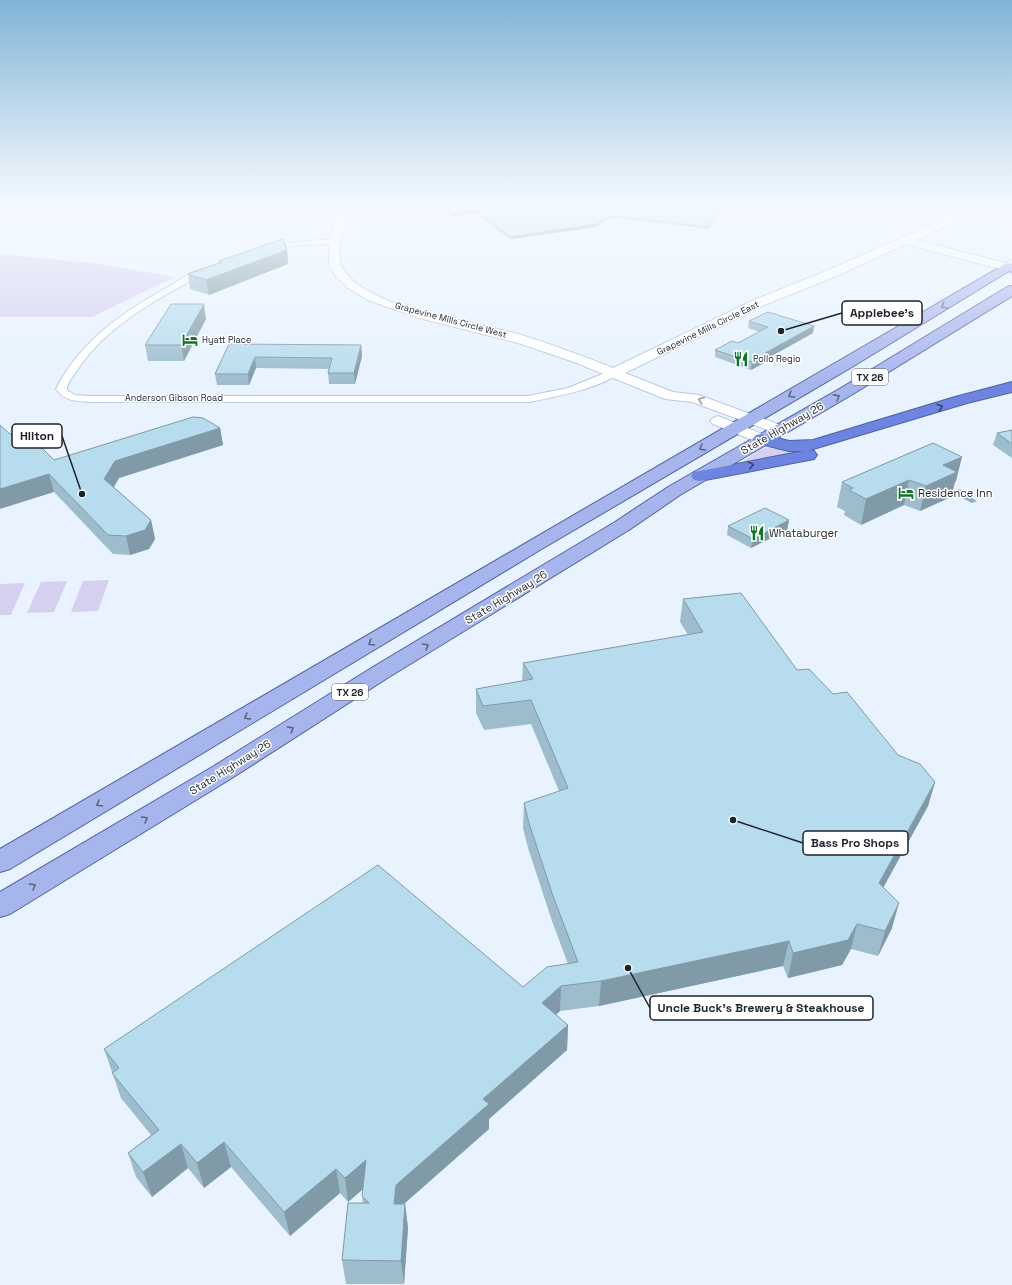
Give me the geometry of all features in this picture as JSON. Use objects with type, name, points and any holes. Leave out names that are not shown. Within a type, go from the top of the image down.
[{"type":"highway","points":[[762,439],[789,446],[814,445],[961,400],[1012,387]]},
{"type":"highway","points":[[700,476],[820,452],[872,433],[903,419]]},
{"type":"main road","name":"TX 26","points":[[0,862],[549,537],[1009,269]]},
{"type":"main road","name":"State Highway 26","points":[[0,906],[223,772],[700,476],[778,429],[848,391],[1009,293]]},
{"type":"main road","points":[[591,545],[581,537],[580,533],[619,508],[636,494],[645,481]]},
{"type":"main road","points":[[382,672],[412,633],[543,557],[548,548],[549,537]]},
{"type":"street","name":"Grapevine Mills Circle West","points":[[335,264],[338,271],[351,286],[361,292],[390,304],[429,316],[522,339],[670,396]]},
{"type":"street","name":"Grapevine Mills Circle East","points":[[613,373],[758,303],[852,264]]},
{"type":"street","points":[[989,264],[1009,269]]},
{"type":"street","name":"Anderson Gibson Road","points":[[216,265],[150,300],[125,317],[90,348],[64,383],[61,389],[64,394],[72,398],[528,399],[553,396],[578,389],[613,373]]},
{"type":"street","points":[[670,396],[694,398],[778,429]]},
{"type":"street","points":[[670,396],[676,404],[762,439]]},
{"type":"shaded area","points":[[0,264],[98,264],[175,277],[92,317],[0,317]]},
{"type":"shaded area","points":[[768,448],[802,452],[742,462],[761,449]]},
{"type":"shaded area","points":[[109,580],[98,611],[71,612],[83,581]]},
{"type":"shaded area","points":[[67,581],[54,612],[27,613],[41,582]]},
{"type":"shaded area","points":[[25,583],[11,615],[0,615],[0,584]]},
{"type":"water","points":[[959,489],[970,494],[968,496],[977,501],[972,503],[950,492]]},
{"type":"building","points":[[216,264],[249,264],[206,280],[188,274]]},
{"type":"building","points":[[171,304],[204,304],[181,345],[145,345]]},
{"type":"building","points":[[768,312],[814,326],[765,353],[769,354],[752,362],[715,350],[732,341],[738,343],[768,327],[749,321]]},
{"type":"building","points":[[229,344],[361,345],[354,373],[328,373],[332,358],[255,357],[248,374],[215,374]]},
{"type":"building","points":[[193,417],[203,418],[220,428],[115,461],[104,479],[151,520],[145,530],[126,536],[108,535],[49,474],[0,489],[0,425],[10,434],[24,430],[54,460]]},
{"type":"building","points":[[1012,430],[1012,444],[997,433]]},
{"type":"building","points":[[933,443],[962,457],[943,465],[957,472],[926,486],[909,480],[866,499],[849,490],[853,488],[842,482]]},
{"type":"building","points":[[765,508],[789,520],[753,539],[728,526]]},
{"type":"building","points":[[741,593],[797,670],[809,669],[833,694],[847,692],[898,755],[920,764],[935,782],[879,883],[899,903],[885,931],[857,924],[848,940],[793,953],[789,941],[601,981],[561,986],[542,1003],[568,1025],[483,1099],[489,1104],[396,1185],[394,1204],[405,1204],[401,1261],[342,1260],[348,1203],[369,1203],[362,1196],[366,1160],[345,1178],[336,1169],[284,1212],[224,1142],[197,1163],[181,1144],[143,1172],[128,1153],[159,1130],[112,1073],[119,1068],[104,1049],[378,865],[523,987],[547,967],[578,962],[553,896],[524,803],[568,788],[531,700],[483,706],[476,689],[533,679],[523,663],[703,632],[683,599]]},
{"type":"place","name":"Applebee's","points":[[781,331]]},
{"type":"place","name":"Hyatt Place","points":[[190,340]]},
{"type":"place","name":"Pollo Regio","points":[[741,359]]},
{"type":"place","name":"Residence Inn","points":[[906,493]]},
{"type":"place","name":"Hilton","points":[[82,494]]},
{"type":"place","name":"Whataburger","points":[[757,533]]},
{"type":"place","name":"Bass Pro Shops","points":[[733,820]]},
{"type":"place","name":"Uncle Buck's Brewery & Steakhouse","points":[[628,968]]}]
